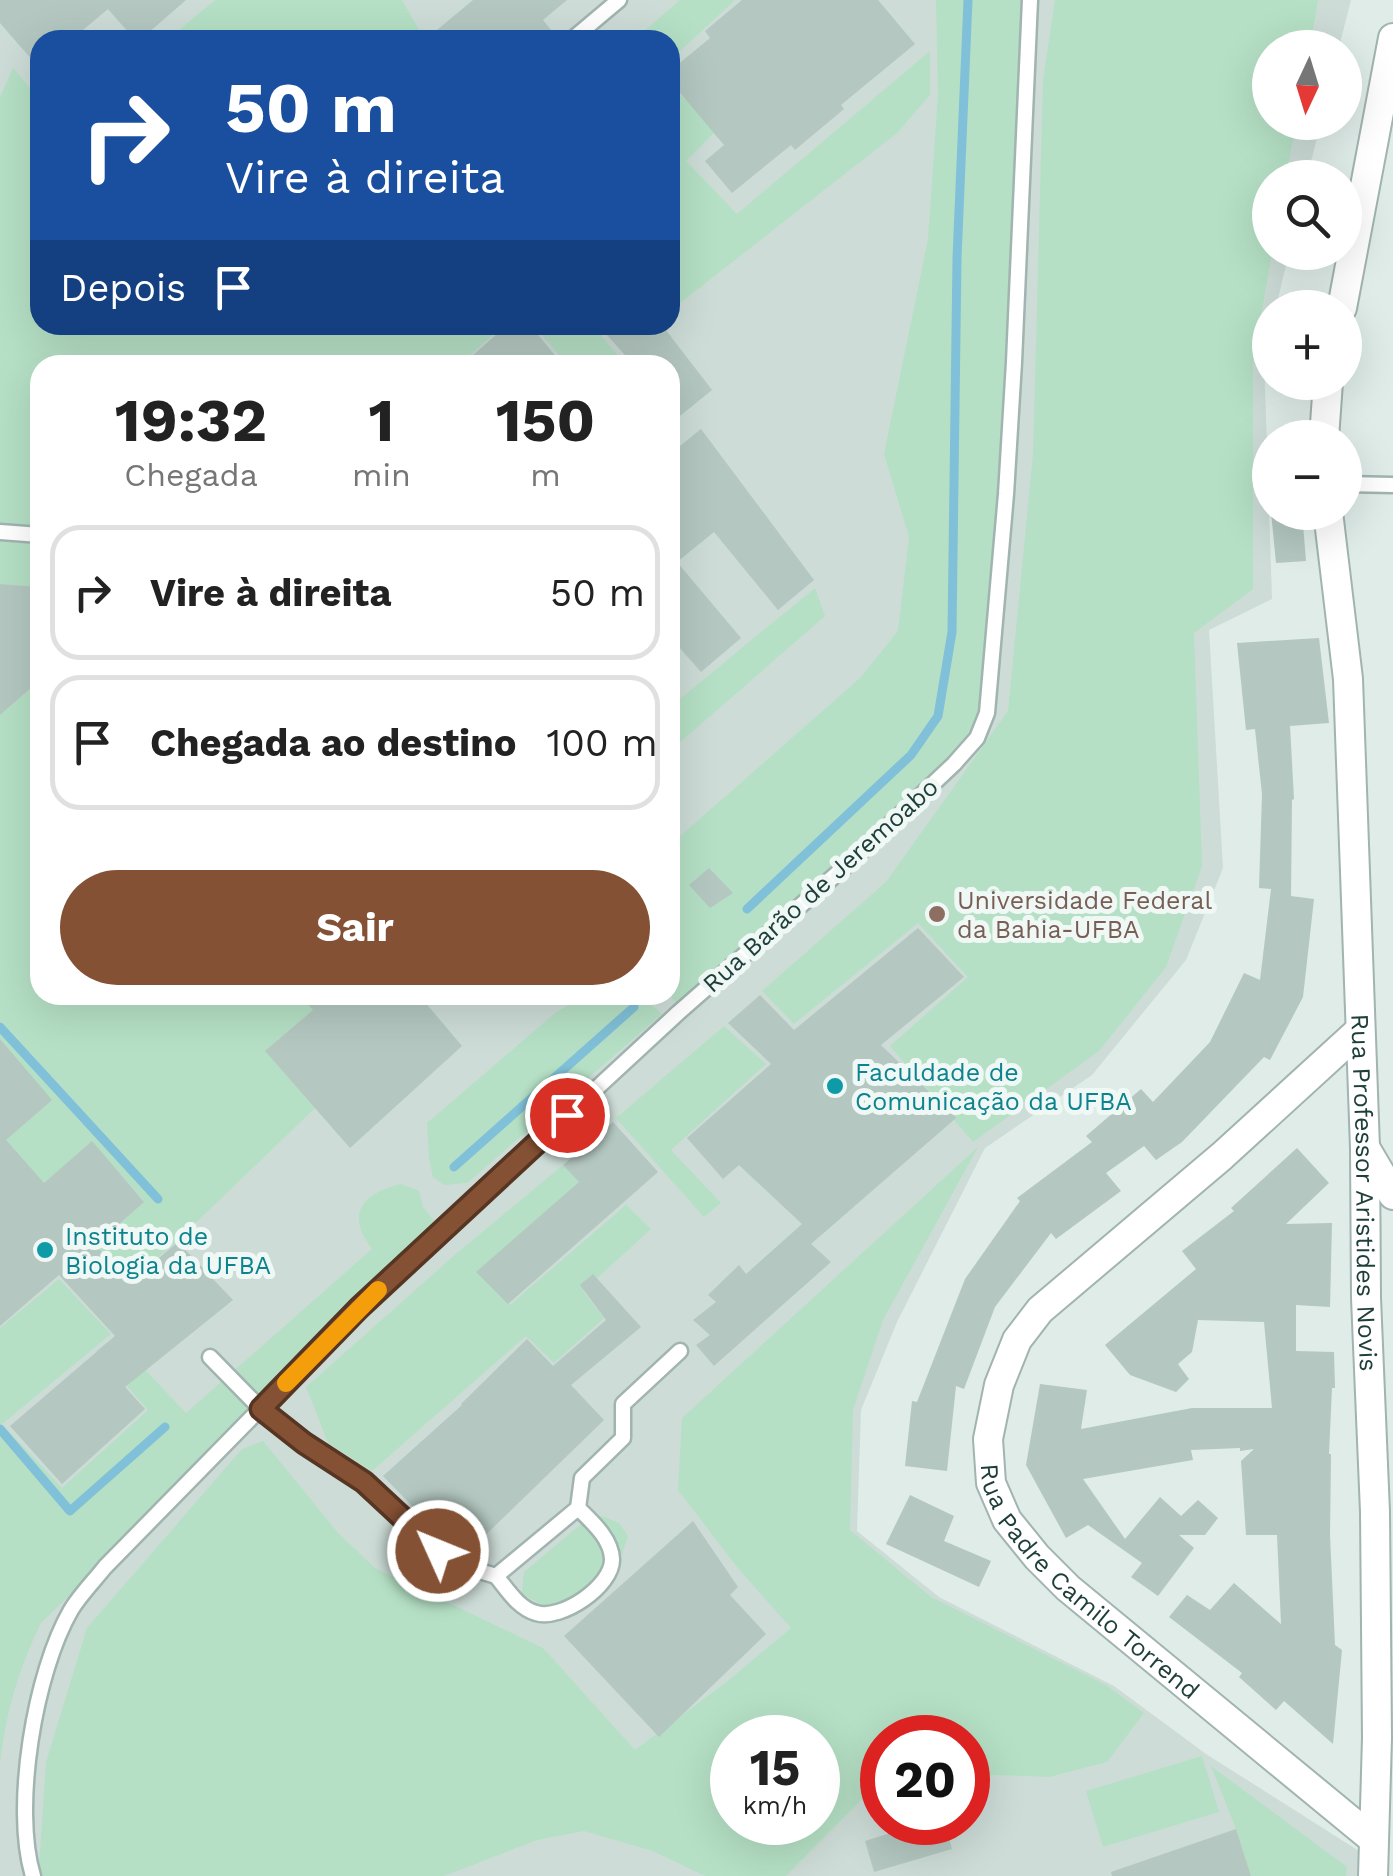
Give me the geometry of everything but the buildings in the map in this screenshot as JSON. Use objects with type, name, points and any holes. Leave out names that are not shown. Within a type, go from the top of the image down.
[{"type":"street","points":[[1345,290],[1391,53]]},
{"type":"street","name":"Rua Professor Aristides Novis","points":[[1330,530],[1348,679],[1366,1148],[1366,1298],[1375,1512],[1373,1876]]},
{"type":"street","name":"Rua Padre Camilo Torrend","points":[[1360,1030],[1222,1156],[1040,1310],[1017,1340],[1000,1386],[988,1439],[991,1482],[1007,1520],[1036,1557],[1068,1588],[1374,1840]]},
{"type":"street","points":[[1366,1148],[1393,1195]]},
{"type":"street","points":[[1366,1298],[1381,1281],[1393,1278]]},
{"type":"lane","points":[[583,30],[619,0]]},
{"type":"lane","name":"Rua Barão de Jeremoabo","points":[[32,1876],[24,1808],[30,1750],[53,1648],[72,1608],[105,1567],[359,1308],[678,1013],[849,863],[977,738],[986,713],[1006,494],[1030,0]]},
{"type":"lane","points":[[1362,485],[1393,486]]},
{"type":"lane","points":[[0,532],[30,534]]},
{"type":"lane","points":[[496,1576],[578,1508],[582,1478],[623,1438],[623,1404],[680,1350]]},
{"type":"lane","points":[[210,1357],[261,1409],[364,1482],[438,1551],[464,1566],[496,1576],[520,1604],[534,1613],[552,1616],[571,1609],[610,1572],[608,1543],[578,1508]]},
{"type":"shaded area","name":"Universidade Federal da Bahia-UFBA","points":[[0,0],[1351,0],[1343,30],[1252,30],[1252,140],[1317,140],[1311,160],[1252,160],[1252,270],[1285,270],[1280,290],[1252,290],[1252,400],[1265,400],[1266,420],[1252,420],[1252,530],[1270,530],[1272,599],[1209,630],[1223,868],[1186,960],[1092,1075],[985,1148],[897,1322],[861,1410],[857,1531],[939,1597],[1114,1686],[1206,1754],[1370,1858],[1369,1876],[0,1876]]},
{"type":"green space","points":[[215,0],[402,0],[419,30],[179,30]]},
{"type":"green space","points":[[680,0],[735,0],[680,51],[680,30],[646,30]]},
{"type":"green space","points":[[936,0],[1030,0],[987,713],[954,764],[680,1001],[680,836],[860,678],[898,631],[909,537],[884,454],[928,239],[938,94]]},
{"type":"green space","points":[[1055,0],[1318,0],[1313,30],[1252,30],[1252,140],[1293,140],[1289,160],[1252,160],[1252,270],[1269,270],[1265,290],[1252,290],[1253,589],[1194,633],[1202,866],[1166,967],[1099,1051],[973,1142],[890,1046],[968,977],[918,923],[794,1024],[762,991],[886,882],[1008,711],[1033,454],[1043,80]]},
{"type":"green space","points":[[930,51],[930,95],[897,133],[680,303],[680,94],[716,131],[686,161],[737,214]]},
{"type":"green space","points":[[13,68],[30,88],[30,335],[493,335],[470,355],[30,355],[30,586],[0,584],[0,97]]},
{"type":"green space","points":[[542,335],[600,335],[618,355],[559,355]]},
{"type":"green space","points":[[815,588],[825,616],[680,742],[680,699]]},
{"type":"green space","points":[[30,689],[30,1005],[308,1005],[313,1010],[265,1051],[315,1108],[178,1240],[105,1303],[71,1267],[144,1201],[92,1142],[19,1204],[0,1159],[0,715]]},
{"type":"green space","points":[[569,1005],[652,1005],[662,1014],[467,1183],[444,1185],[433,1177],[427,1123]]},
{"type":"green space","points":[[724,1026],[766,1064],[671,1150],[721,1203],[704,1217],[616,1118]]},
{"type":"green space","points":[[978,1147],[883,1320],[853,1410],[850,1530],[931,1597],[1106,1685],[1144,1713],[1107,1762],[1049,1777],[990,1775],[990,1715],[860,1715],[860,1801],[840,1821],[840,1715],[710,1715],[710,1845],[817,1845],[786,1876],[705,1876],[653,1851],[584,1831],[537,1840],[444,1876],[43,1876],[39,1867],[46,1762],[87,1628],[242,1449],[263,1441],[339,1534],[375,1568],[543,1648],[635,1750],[791,1628],[737,1567],[678,1490],[682,1418]]},
{"type":"green space","points":[[563,1165],[579,1182],[477,1272],[510,1305],[626,1205],[651,1229],[583,1291],[604,1318],[554,1363],[526,1336],[372,1471],[328,1443],[306,1387]]},
{"type":"green space","points":[[401,1184],[419,1191],[423,1207],[443,1232],[41,1623],[14,1692],[0,1764],[0,1328],[59,1279],[111,1334],[2,1424],[62,1488],[148,1410],[96,1351],[114,1337],[186,1413],[372,1249],[360,1227],[360,1210],[370,1197]]},
{"type":"green space","points":[[603,1516],[619,1523],[628,1536],[619,1563],[567,1608],[539,1604],[522,1593],[524,1572],[587,1519]]},
{"type":"green space","points":[[1202,1756],[1219,1812],[1103,1847],[1086,1791]]},
{"type":"green space","points":[[1211,1766],[1347,1867],[1346,1876],[1251,1876]]},
{"type":"waterway","points":[[747,909],[911,755],[938,716],[952,632],[957,258],[968,0]]},
{"type":"waterway","points":[[454,1167],[634,1007]]},
{"type":"waterway","points":[[0,1027],[158,1199]]},
{"type":"waterway","points":[[0,1429],[70,1511],[165,1427]]},
{"type":"slow traffic","points":[[286,1383],[378,1290]]},
{"type":"place","name":"Universidade Federal da Bahia-UFBA","points":[[937,914]]},
{"type":"place","name":"Faculdade de Comunicação da UFBA","points":[[835,1086]]},
{"type":"place","name":"Instituto de Biologia da UFBA","points":[[45,1250]]},
{"type":"route","points":[[438,1551],[364,1482],[261,1409],[359,1308],[567,1115]]}]
